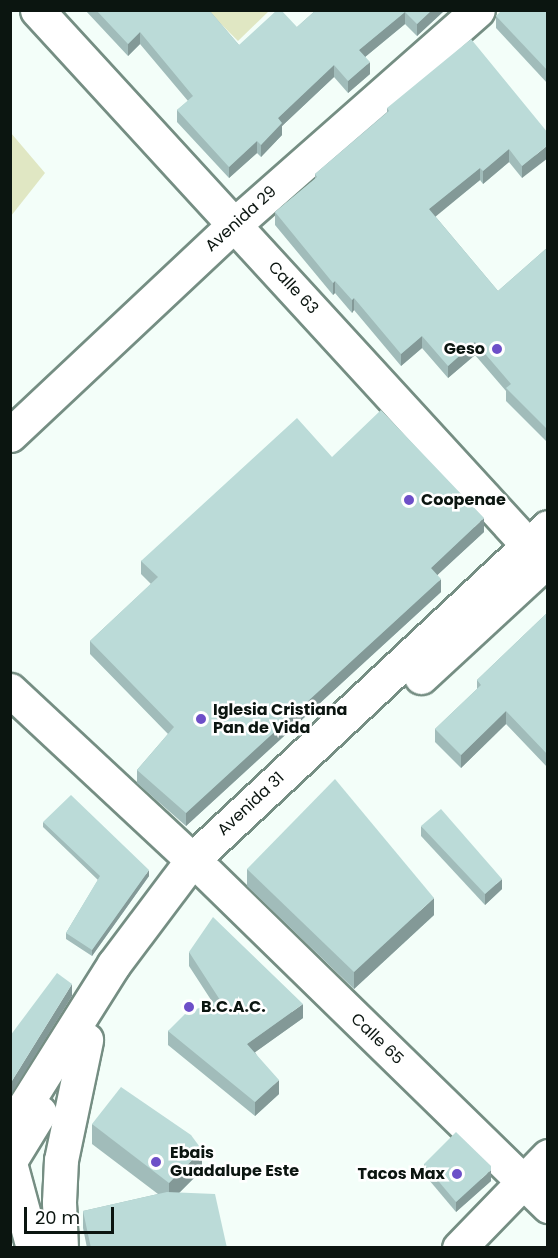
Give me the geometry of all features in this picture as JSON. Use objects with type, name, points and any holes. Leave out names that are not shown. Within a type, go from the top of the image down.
[{"type":"main road","name":"Calle 63","points":[[37,10],[234,225],[543,552]]},
{"type":"main road","name":"Avenida 29","points":[[10,435],[234,225],[478,10]]},
{"type":"main road","name":"Avenida 31","points":[[11,1152],[114,964],[199,866],[543,552]]},
{"type":"main road","name":"Calle 65","points":[[10,690],[199,866],[548,1206]]},
{"type":"main road","name":"Avenida 31","points":[[11,1152],[199,866]]},
{"type":"main road","points":[[61,1248],[59,1202],[61,1160],[86,1040]]},
{"type":"main road","points":[[11,1152],[33,1248]]},
{"type":"main road","points":[[459,1248],[521,1180],[548,1156]]},
{"type":"green space","points":[[207,10],[269,11],[238,41]]},
{"type":"green space","points":[[11,133],[45,173],[11,216],[10,215]]},
{"type":"building","points":[[96,10],[209,10],[239,45],[277,10],[281,10],[297,27],[316,10],[432,10],[417,24],[405,12],[359,50],[370,62],[348,81],[334,65],[278,118],[282,123],[261,145],[257,141],[229,167],[177,110],[193,96],[140,32],[128,44]]},
{"type":"building","points":[[502,10],[548,10],[548,71],[496,16]]},
{"type":"building","points":[[471,39],[548,133],[548,145],[522,166],[509,149],[483,171],[480,168],[429,209],[498,291],[548,247],[548,430],[506,388],[511,384],[475,342],[448,366],[422,336],[401,354],[354,298],[352,300],[335,281],[333,283],[275,212],[317,177],[315,174],[389,111],[387,108]]},
{"type":"building","points":[[381,410],[484,518],[431,568],[441,579],[186,813],[137,770],[174,727],[90,641],[158,577],[141,561],[297,418],[332,457]]},
{"type":"building","points":[[548,612],[548,755],[506,711],[461,755],[435,729],[481,685],[477,680]]},
{"type":"building","points":[[335,779],[434,898],[354,972],[247,869]]},
{"type":"building","points":[[71,795],[149,870],[92,950],[66,933],[100,876],[43,822]]},
{"type":"building","points":[[441,809],[502,879],[485,894],[421,826]]},
{"type":"building","points":[[213,917],[303,1004],[247,1044],[279,1080],[255,1102],[168,1031],[186,1013],[220,1000],[189,952]]},
{"type":"building","points":[[57,973],[72,984],[10,1084],[10,1036]]},
{"type":"building","points":[[121,1087],[191,1135],[202,1150],[169,1183],[92,1124]]},
{"type":"building","name":"Tacos Max","points":[[456,1132],[491,1166],[491,1170],[456,1202],[424,1164]]},
{"type":"building","points":[[167,1192],[215,1194],[227,1248],[91,1248],[83,1211]]},
{"type":"place","name":"Geso","points":[[497,349]]},
{"type":"place","name":"Coopenae","points":[[409,500]]},
{"type":"place","name":"Iglesia Cristiana Pan de Vida","points":[[201,719]]},
{"type":"place","name":"B.C.A.C.","points":[[189,1007]]},
{"type":"place","name":"Ebais Guadalupe Este","points":[[156,1162]]},
{"type":"place","name":"Tacos Max","points":[[457,1174]]}]
